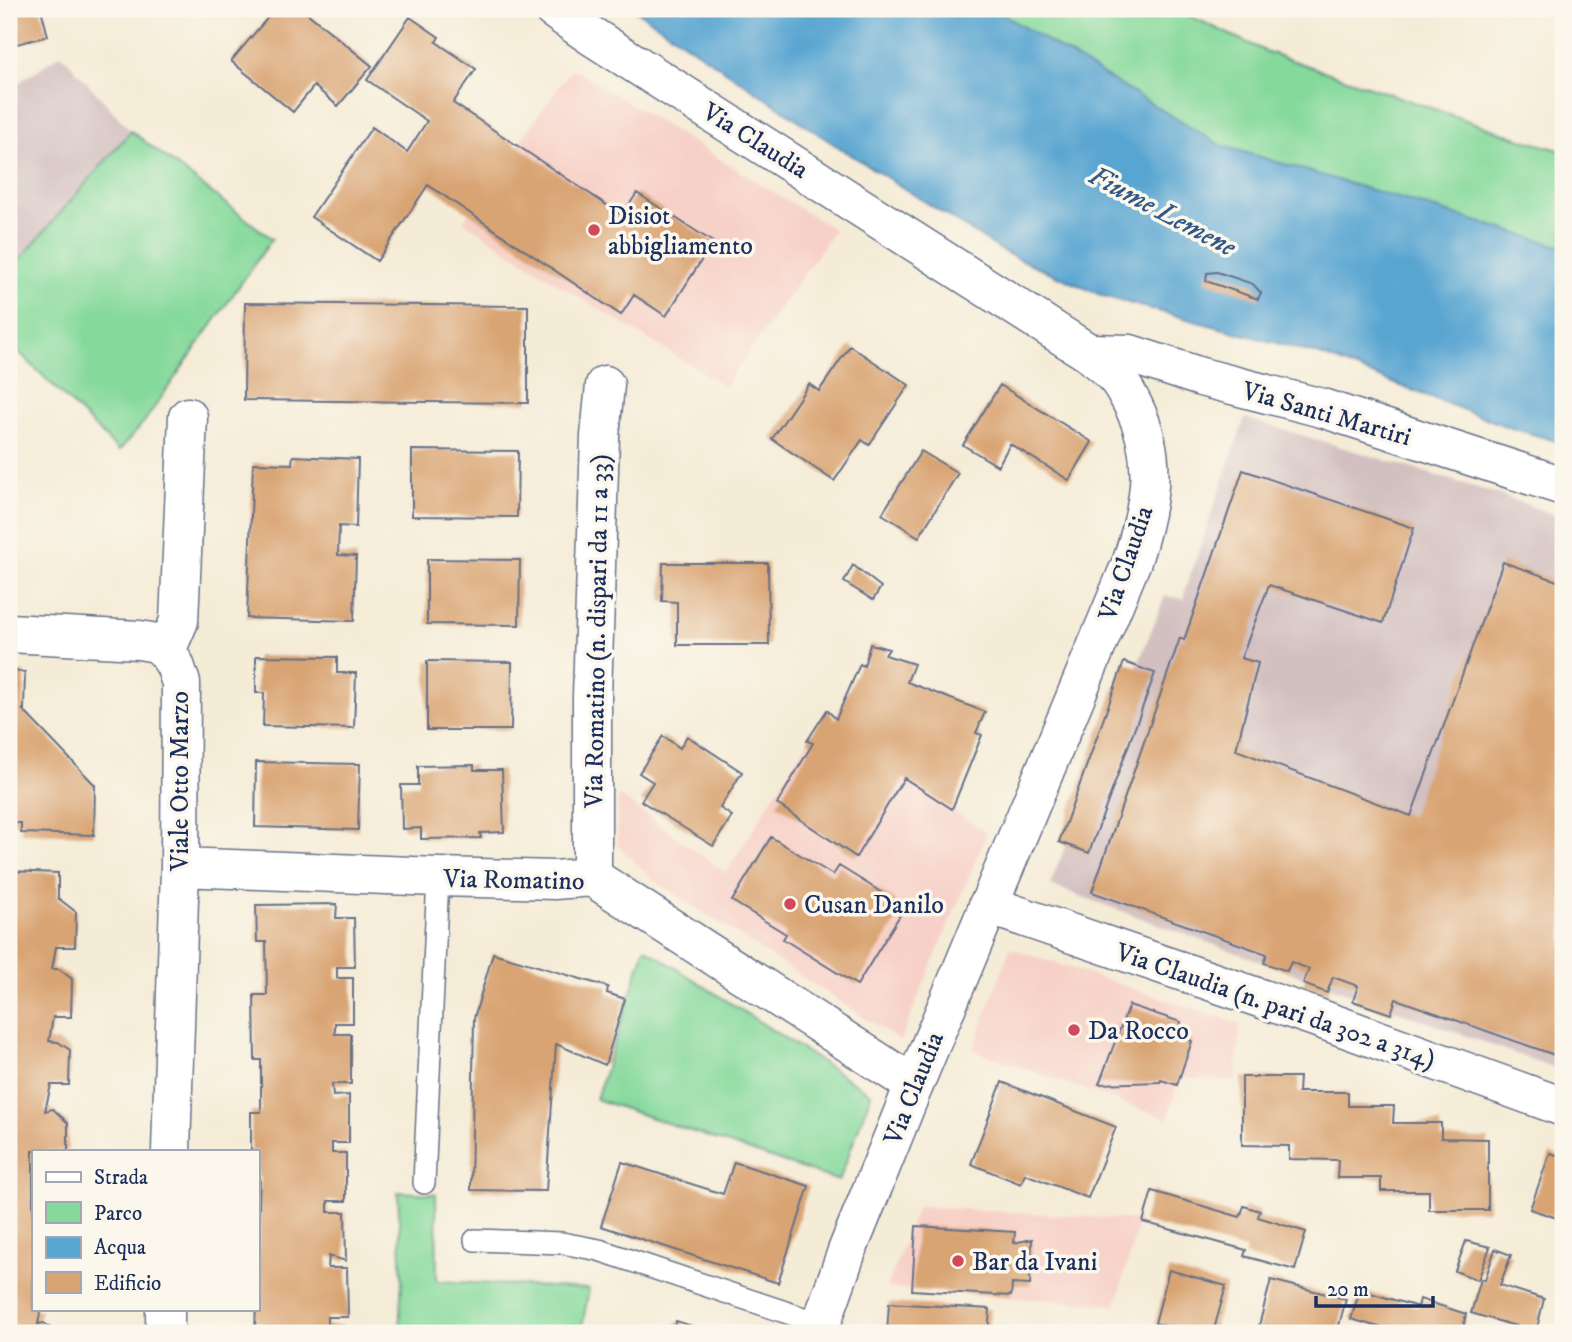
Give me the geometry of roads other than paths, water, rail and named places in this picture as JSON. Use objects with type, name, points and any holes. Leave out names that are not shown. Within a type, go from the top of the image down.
[{"type":"street","name":"Via Claudia","points":[[553,9],[1089,353],[1122,384],[1143,425],[1149,457],[1150,487],[1146,519],[1132,561],[914,1085],[847,1251],[820,1329]]},
{"type":"street","name":"Via Santi Martiri","points":[[1089,353],[1130,354],[1201,377],[1322,408],[1563,486]]},
{"type":"street","name":"Via Romatino (n. dispari da 11 a 33)","points":[[592,877],[593,669],[600,436],[605,385]]},
{"type":"street","points":[[9,632],[139,640],[157,643],[166,651],[179,621],[188,417]]},
{"type":"street","name":"Viale Otto Marzo","points":[[166,651],[175,665],[181,683],[180,867],[171,1150]]},
{"type":"street","name":"Via Romatino","points":[[180,867],[554,880],[592,877],[914,1085]]},
{"type":"street","name":"Via Claudia (n. pari da 302 a 314)","points":[[988,905],[1315,1017],[1563,1107]]},
{"type":"street","points":[[164,1333],[165,1310]]},
{"type":"lane","points":[[424,1183],[438,877]]},
{"type":"lane","points":[[475,1240],[562,1243],[599,1250],[820,1329]]},
{"type":"water","name":"Fiume Lemene","points":[[634,9],[994,9],[1220,145],[1563,247],[1563,443],[1511,428],[1320,355],[1103,296],[1006,253],[829,141]]},
{"type":"place","name":"Disiot abbigliamento","points":[[594,230]]},
{"type":"place","name":"Cusan Danilo","points":[[790,904]]},
{"type":"place","name":"Da Rocco","points":[[1074,1030]]},
{"type":"place","name":"Bar da Ivani","points":[[958,1261]]}]
